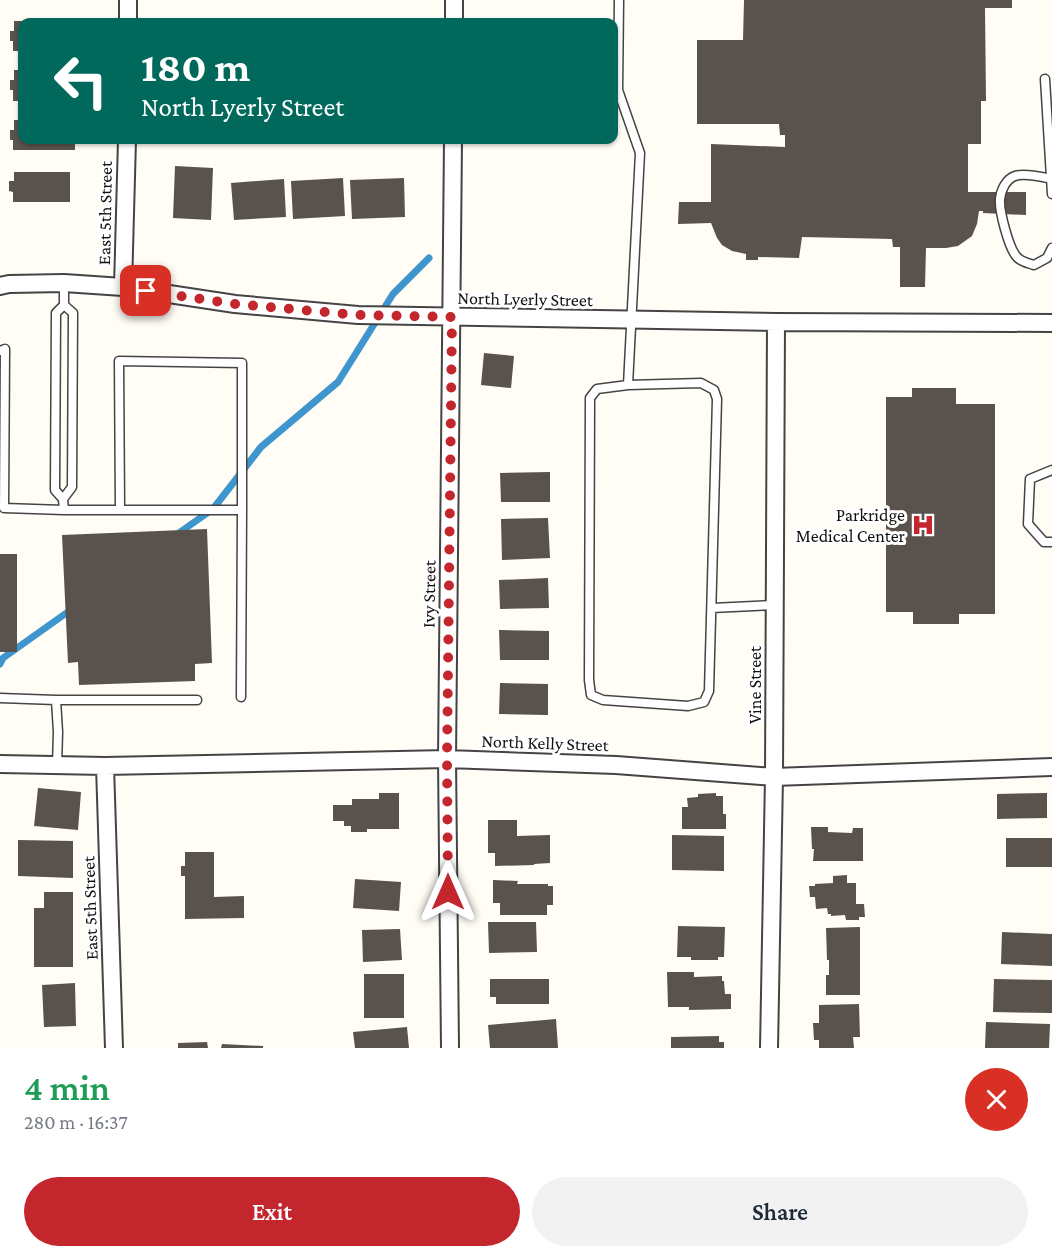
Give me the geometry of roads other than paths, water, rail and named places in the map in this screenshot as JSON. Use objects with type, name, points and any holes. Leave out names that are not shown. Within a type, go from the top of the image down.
[{"type":"street","points":[[128,0],[128,18]]},
{"type":"street","points":[[454,0],[454,18]]},
{"type":"street","name":"East 5th Street","points":[[123,287],[127,144]]},
{"type":"street","name":"Ivy Street","points":[[450,1048],[447,759],[453,144]]},
{"type":"street","name":"North Lyerly Street","points":[[0,286],[64,283],[123,287],[235,304],[358,315],[776,322],[1052,323]]},
{"type":"street","name":"Vine Street","points":[[769,1048],[774,777],[776,322]]},
{"type":"street","name":"North Kelly Street","points":[[0,764],[105,766],[447,759],[616,765],[774,777],[1052,767]]},
{"type":"street","name":"East 5th Street","points":[[105,766],[114,1048]]},
{"type":"lane","points":[[619,0],[618,90],[640,153],[628,385]]},
{"type":"lane","points":[[1046,79],[1052,194]]},
{"type":"lane","points":[[1051,179],[1035,175],[1015,176],[1004,184],[1000,200],[1010,248],[1018,259],[1034,265],[1047,258],[1052,248]]},
{"type":"lane","points":[[64,283],[64,305],[56,313],[55,490],[63,499],[64,510]]},
{"type":"lane","points":[[63,499],[72,487],[73,313],[64,305]]},
{"type":"lane","points":[[0,351],[5,349],[2,508],[242,510]]},
{"type":"lane","points":[[120,510],[119,361],[242,363],[241,697]]},
{"type":"lane","points":[[701,384],[714,390],[717,399],[709,691],[704,702],[688,706],[603,700],[591,695],[589,680],[590,398],[597,389],[628,385],[701,384]]},
{"type":"lane","points":[[1052,470],[1030,479],[1028,524],[1044,542],[1052,542]]},
{"type":"lane","points":[[712,608],[775,605]]},
{"type":"lane","points":[[0,698],[197,700]]},
{"type":"lane","points":[[56,700],[57,765]]},
{"type":"waterway","points":[[176,535],[213,509],[261,447],[338,382],[393,294],[429,258]]},
{"type":"waterway","points":[[0,664],[3,658],[72,609]]},
{"type":"place","name":"Parkridge Medical Center","points":[[923,525]]}]
